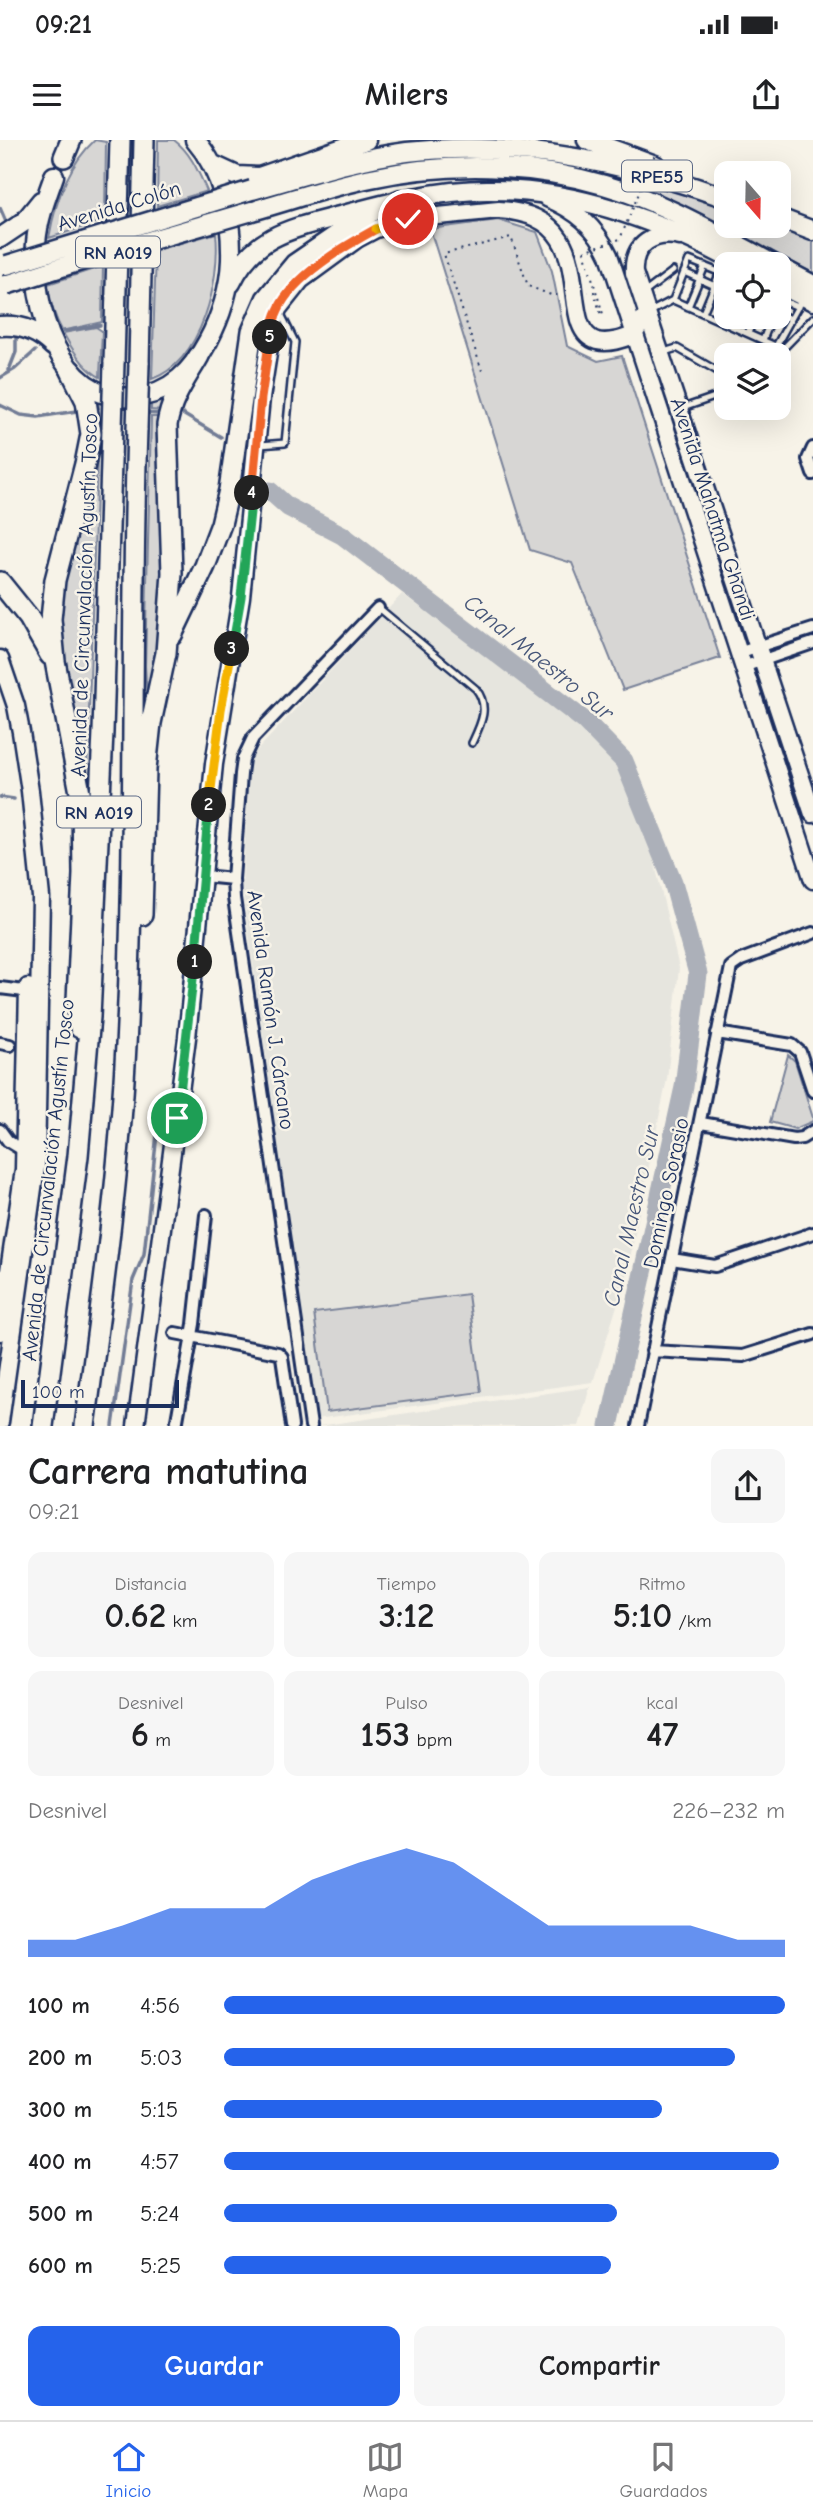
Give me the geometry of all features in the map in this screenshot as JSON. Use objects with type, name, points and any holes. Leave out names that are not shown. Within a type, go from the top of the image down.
[{"type":"highway","name":"Avenida de Circunvalación Agustín Tosco","points":[[43,1426],[85,1085],[102,744],[120,141]]},
{"type":"highway","name":"RN A019","points":[[85,1426],[114,1197],[128,1006],[144,142]]},
{"type":"highway","points":[[166,653],[221,524],[229,490],[252,331],[266,299],[286,272],[306,256],[371,212],[400,200]]},
{"type":"highway","points":[[128,1006],[143,908],[148,747],[166,653],[172,573],[167,425],[178,389],[199,356]]},
{"type":"highway","points":[[71,371],[86,401],[90,434],[52,599],[51,626],[82,803],[84,853],[77,1000],[85,1085]]},
{"type":"highway","points":[[0,582],[30,618],[49,652],[58,676]]},
{"type":"main road","points":[[54,176],[40,218],[35,259],[44,317],[58,351],[71,371],[85,383],[108,395],[130,398],[144,396],[175,383],[191,369],[213,332],[231,265],[226,203],[211,164],[195,140]]},
{"type":"main road","points":[[211,164],[237,176],[258,177],[366,140]]},
{"type":"main road","points":[[587,140],[714,185]]},
{"type":"main road","points":[[0,238],[12,232],[32,214],[70,146]]},
{"type":"main road","name":"Avenida Colón","points":[[3,266],[252,190],[390,155],[433,150],[478,148],[563,156],[649,174],[714,192]]},
{"type":"main road","name":"Avenida Colón","points":[[3,287],[90,258],[348,183],[388,175],[451,168],[520,169],[603,184],[675,213],[750,252]]},
{"type":"main road","points":[[222,306],[241,267],[257,249],[278,234],[305,224],[400,200],[470,191],[524,193],[580,200],[664,227],[715,250]]},
{"type":"main road","name":"Avenida Mahatma Ghandi","points":[[524,193],[561,204],[585,220],[598,234],[609,255],[813,880]]},
{"type":"main road","points":[[136,1426],[186,1051],[221,710],[244,574],[269,347],[278,309],[301,280],[357,239],[376,229],[408,219],[482,210],[523,213],[552,229],[566,249],[580,325],[589,337],[603,342],[634,335],[647,313]]},
{"type":"main road","points":[[791,223],[813,231]]},
{"type":"main road","name":"Avenida Mahatma Ghandi","points":[[696,241],[666,234],[646,241],[640,248],[634,265],[641,295],[813,814]]},
{"type":"main road","points":[[791,279],[807,294]]},
{"type":"main road","points":[[0,326],[13,325],[31,330],[46,339],[58,351]]},
{"type":"main road","points":[[0,659],[16,706],[34,827],[41,897],[34,993],[30,1152],[0,1332]]},
{"type":"main road","points":[[0,1422],[7,1302]]},
{"type":"street","points":[[813,448],[808,459],[813,474]]},
{"type":"street","name":"Avenida Ramón J. Cárcano","points":[[311,1426],[233,879],[240,774],[248,747],[262,728],[378,608]]},
{"type":"street","points":[[760,654],[813,629]]},
{"type":"street","points":[[740,660],[813,643]]},
{"type":"street","points":[[203,876],[233,879]]},
{"type":"street","name":"Domingo Sorasio","points":[[638,1426],[731,967],[741,960],[813,933]]},
{"type":"street","points":[[0,988],[34,993]]},
{"type":"street","points":[[717,1034],[792,1045],[800,1052],[812,1085]]},
{"type":"street","points":[[701,1123],[794,1139],[802,1138],[813,1131]]},
{"type":"street","points":[[0,1130],[8,1141],[30,1152]]},
{"type":"street","points":[[176,1426],[194,1324],[206,1215]]},
{"type":"street","points":[[672,1259],[715,1266],[813,1233]]},
{"type":"street","points":[[175,1333],[278,1353],[282,1357],[292,1426]]},
{"type":"street","points":[[652,1351],[743,1356],[813,1334]]},
{"type":"lane","points":[[688,307],[715,250]]},
{"type":"lane","points":[[647,313],[673,300],[690,260],[706,267],[714,267]]},
{"type":"lane","points":[[641,295],[673,271]]},
{"type":"lane","points":[[684,272],[714,285],[703,313]]},
{"type":"lane","points":[[791,319],[807,294]]},
{"type":"lane","points":[[673,300],[714,318]]},
{"type":"lane","points":[[257,446],[285,443],[295,342],[278,309]]},
{"type":"lane","points":[[784,343],[813,318]]},
{"type":"lane","points":[[738,329],[770,343]]},
{"type":"lane","points":[[748,333],[750,329]]},
{"type":"lane","points":[[763,340],[767,329]]},
{"type":"lane","points":[[661,353],[677,348],[714,369]]},
{"type":"lane","points":[[680,409],[714,397]]},
{"type":"lane","points":[[378,608],[476,689],[485,708],[481,725],[471,743]]},
{"type":"path","points":[[482,372],[444,254],[511,237],[528,286],[551,295],[594,292],[601,315],[603,314],[584,251],[620,239],[656,152]]},
{"type":"shaded area","points":[[95,140],[106,142],[105,220],[49,238],[64,185],[77,161]]},
{"type":"shaded area","points":[[158,140],[174,140],[180,145],[194,163],[207,191],[157,206]]},
{"type":"shaded area","points":[[584,169],[655,185],[714,204],[714,221],[673,201]]},
{"type":"shaded area","points":[[498,220],[537,232],[552,271],[567,346],[598,361],[622,356],[720,658],[623,690],[572,563],[530,550],[430,229]]},
{"type":"shaded area","points":[[791,231],[813,239],[813,273],[791,261],[791,252],[774,252],[748,238],[791,238]]},
{"type":"shaded area","points":[[216,233],[215,273],[205,317],[184,355],[169,369],[152,379],[156,250]]},
{"type":"shaded area","points":[[103,266],[102,322],[63,331],[64,333],[96,327],[102,331],[100,377],[82,361],[65,336],[52,308],[48,284]]},
{"type":"shaded area","points":[[165,398],[163,587],[160,624],[147,699],[145,666],[151,417],[162,417],[162,411],[151,410],[151,403]]},
{"type":"shaded area","points":[[94,399],[98,400],[99,408],[96,408],[98,427],[87,774],[56,617]]},
{"type":"shaded area","points":[[402,594],[581,724],[619,763],[647,830],[679,968],[667,1079],[626,1277],[593,1382],[316,1419],[242,886],[250,758]]},
{"type":"shaded area","points":[[788,1055],[795,1061],[813,1118],[813,1121],[795,1129],[770,1122]]},
{"type":"shaded area","points":[[468,1294],[481,1392],[327,1412],[314,1313]]},
{"type":"shaded area","points":[[590,1387],[579,1426],[318,1426]]},
{"type":"waterway","name":"Canal Maestro Sur","points":[[0,208],[7,224]]},
{"type":"waterway","points":[[64,331],[100,325]]},
{"type":"waterway","points":[[9,370],[16,352],[16,337]]},
{"type":"waterway","points":[[0,378],[35,351]]},
{"type":"waterway","name":"Canal Maestro Sur","points":[[0,405],[21,415],[38,417],[77,411]]},
{"type":"waterway","name":"Canal Maestro Sur","points":[[142,413],[161,414]]},
{"type":"waterway","name":"Canal Maestro Sur","points":[[181,413],[221,437]]},
{"type":"waterway","name":"Canal Maestro Sur","points":[[270,491],[288,507],[342,535],[585,721],[624,761],[673,882],[698,974],[684,1087],[609,1426]]},
{"type":"waterway","points":[[0,797],[14,799]]},
{"type":"waterway","points":[[113,1426],[133,1280],[144,1254],[160,1106]]},
{"type":"route","points":[[177,1118],[214,764],[241,597],[261,398],[272,328],[278,309],[289,294],[317,267],[357,239],[376,229],[408,219]]}]
